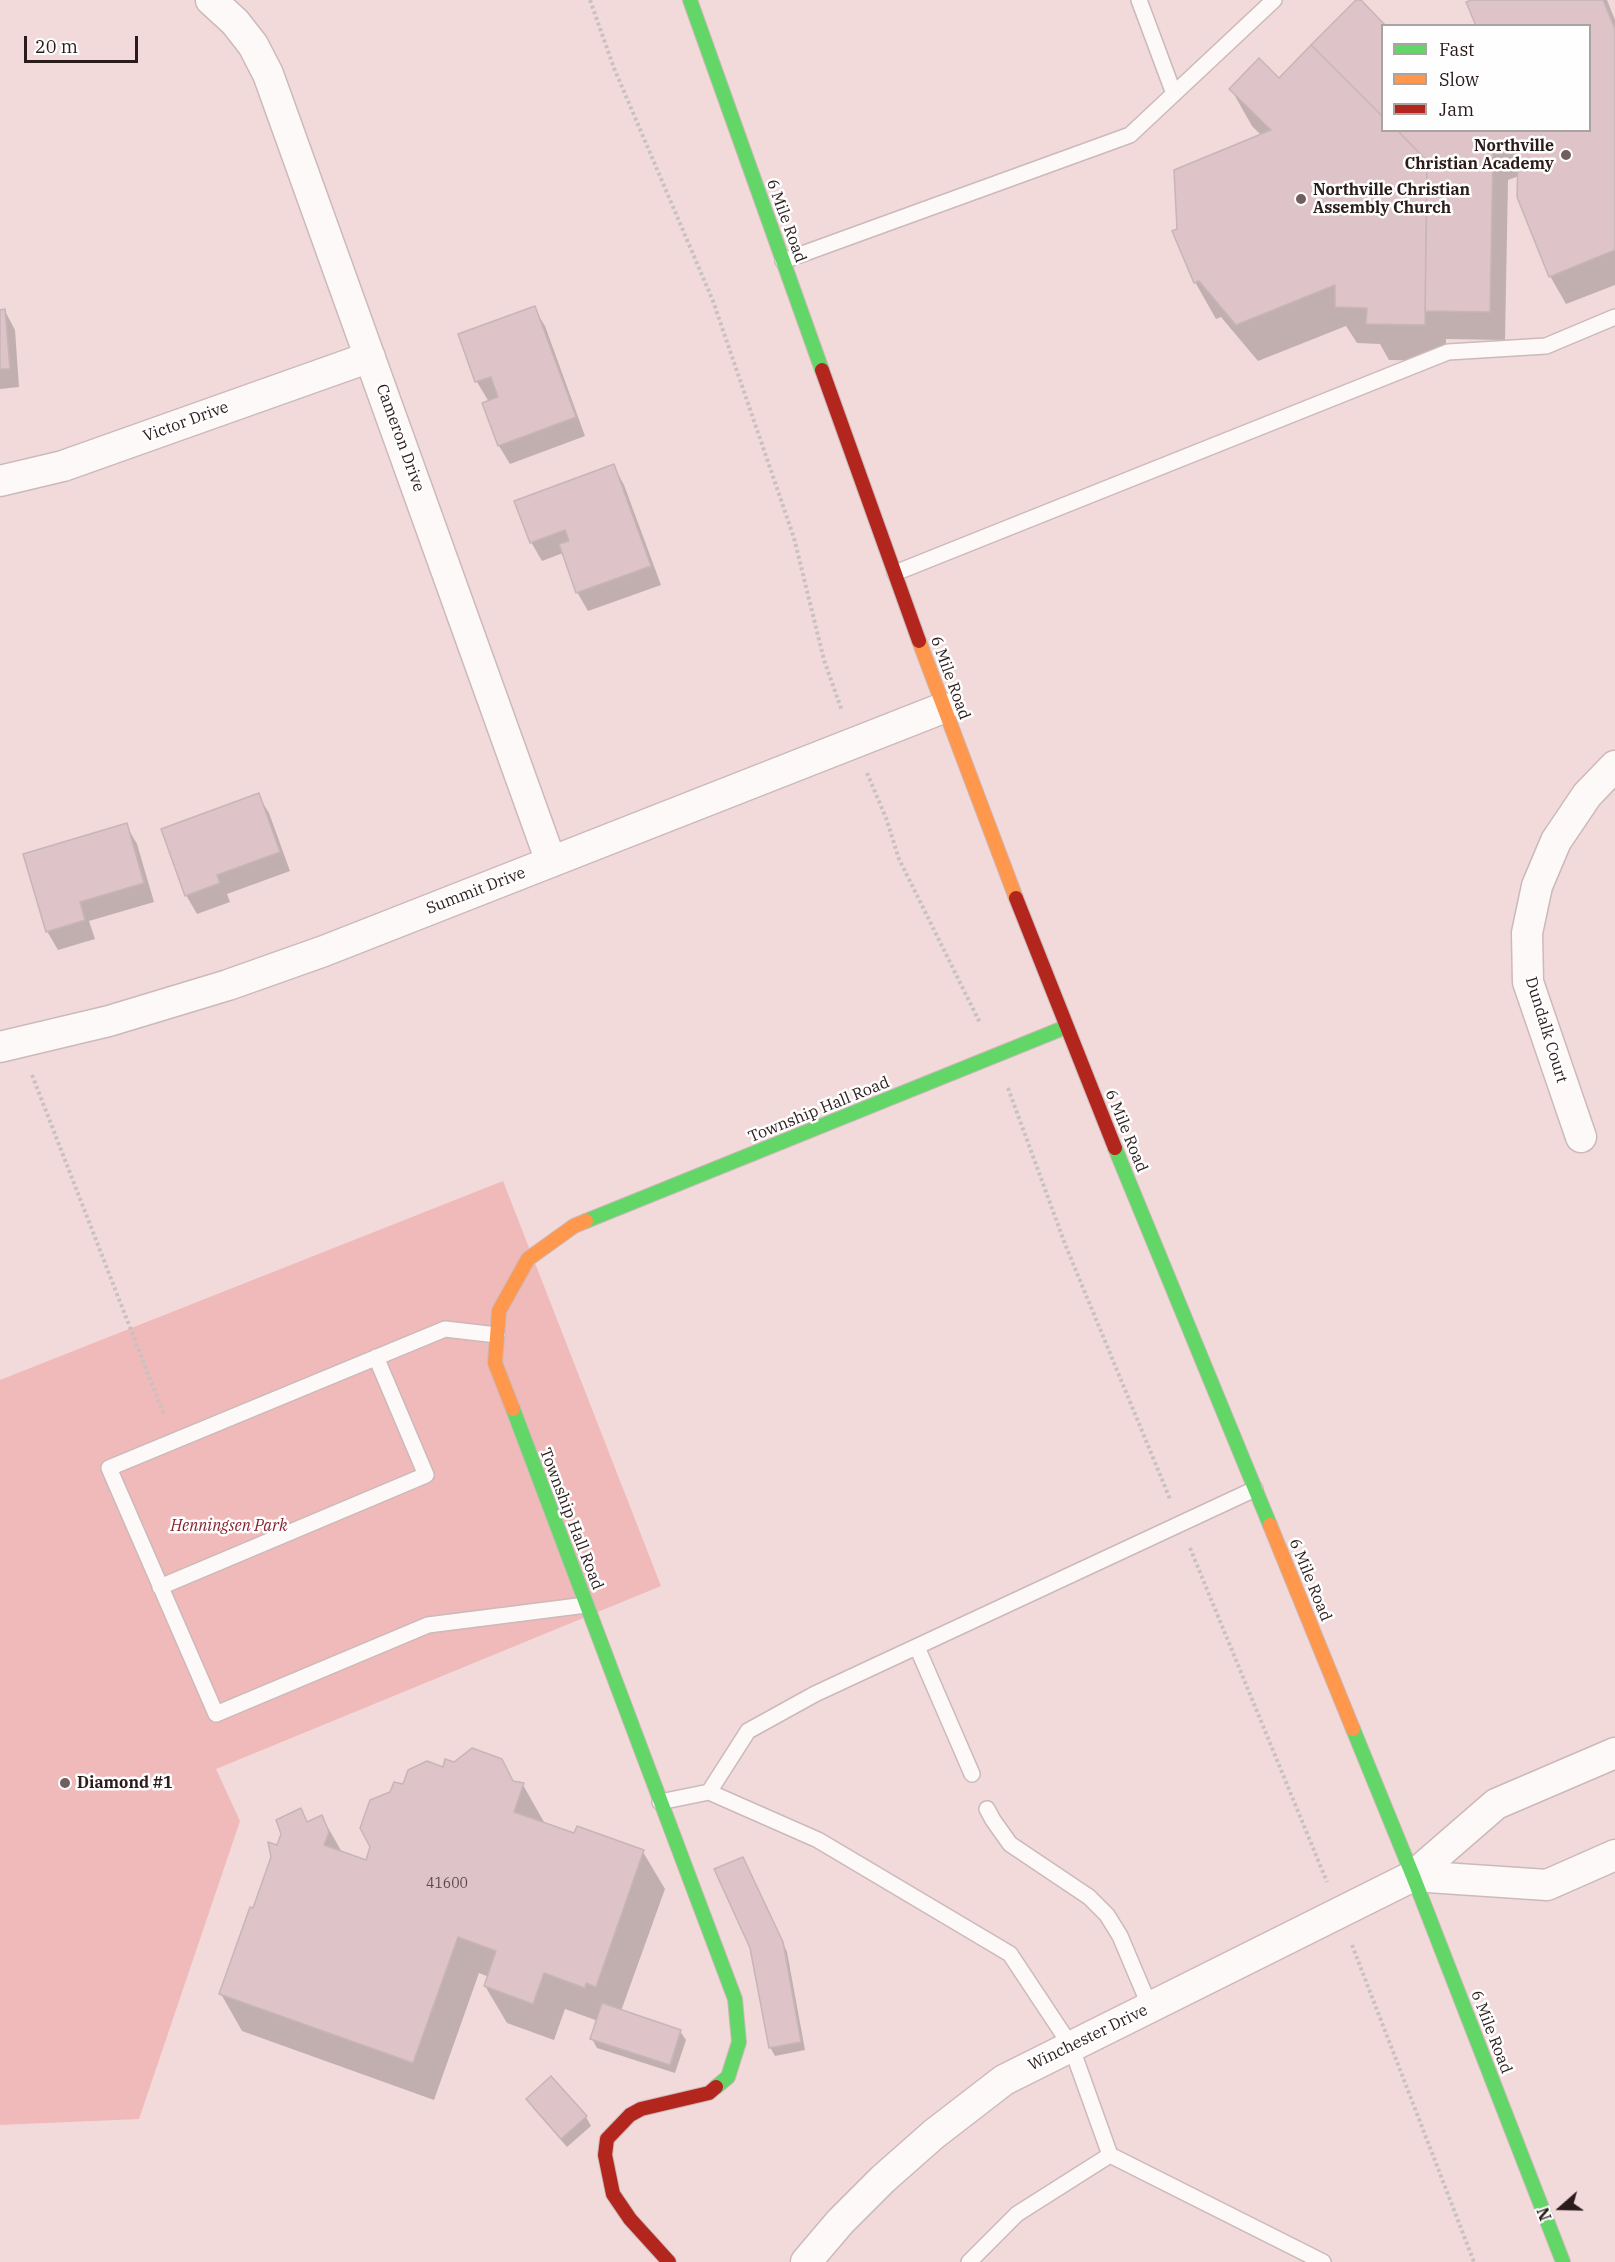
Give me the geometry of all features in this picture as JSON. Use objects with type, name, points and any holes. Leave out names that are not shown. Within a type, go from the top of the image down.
[{"type":"street","name":"Cameron Drive","points":[[211,0],[241,11],[253,45],[268,74],[551,862]]},
{"type":"street","name":"6 Mile Road","points":[[690,0],[943,708],[1066,1027],[1413,1876],[1563,2262]]},
{"type":"street","name":"Victor Drive","points":[[0,481],[63,466],[370,357]]},
{"type":"street","name":"Summit Drive","points":[[9,1045],[109,1021],[228,985],[324,951],[943,708]]},
{"type":"street","name":"Dundalk Court","points":[[1581,1137],[1528,982],[1527,933],[1537,886],[1556,841],[1587,795],[1615,766]]},
{"type":"street","name":"Township Hall Road","points":[[669,2262],[630,2218],[613,2194],[605,2156],[607,2139],[630,2115],[641,2109],[709,2093],[728,2077],[739,2042],[735,1999],[495,1363],[499,1311],[528,1259],[574,1226],[1066,1027]]},
{"type":"street","name":"Winchester Drive","points":[[806,2262],[840,2222],[883,2179],[934,2134],[1004,2080],[1413,1876],[1496,1804],[1615,1753]]},
{"type":"street","points":[[1413,1876],[1547,1885],[1615,1856]]},
{"type":"lane","points":[[1139,0],[1174,94]]},
{"type":"lane","points":[[783,261],[1130,135],[1274,0]]},
{"type":"lane","points":[[895,573],[1448,352],[1546,346],[1615,317]]},
{"type":"lane","points":[[497,1335],[445,1329],[109,1468],[216,1714],[428,1625],[586,1605]]},
{"type":"lane","points":[[160,1587],[426,1475],[376,1357]]},
{"type":"lane","points":[[709,1792],[748,1731],[815,1694],[1255,1489]]},
{"type":"lane","points":[[917,1647],[972,1774]]},
{"type":"lane","points":[[660,1802],[709,1792],[818,1840],[1010,1954],[1071,2046],[1110,2155],[1295,2256],[1323,2262]]},
{"type":"lane","points":[[987,1809],[1010,1844],[1089,1897],[1107,1915],[1120,1936],[1150,2007]]},
{"type":"lane","points":[[969,2262],[1017,2214],[1110,2155]]},
{"type":"path","points":[[590,0],[614,68],[713,301],[794,538],[824,660],[854,742],[886,818],[899,859],[996,1056],[1065,1244],[1340,1912],[1474,2262]]},
{"type":"path","points":[[9,1045],[175,1441]]},
{"type":"green space","name":"Henningsen Park","points":[[503,1181],[661,1586],[216,1769],[240,1821],[139,2119],[0,2125],[0,1380]]},
{"type":"building","name":"Northville Christian Academy","points":[[1356,0],[1361,0],[1384,24],[1381,24],[1381,115],[1311,45]]},
{"type":"building","name":"Northville Christian Academy","points":[[1472,0],[1603,0],[1615,29],[1615,250],[1549,277],[1517,197],[1518,158],[1512,144],[1493,152],[1490,312],[1425,311],[1427,161],[1399,132],[1591,132],[1591,24],[1475,24],[1466,2]]},
{"type":"building","name":"Northville Christian Assembly Church","points":[[1311,45],[1381,115],[1381,132],[1399,132],[1427,161],[1425,325],[1366,324],[1367,308],[1335,307],[1335,285],[1236,325],[1199,281],[1194,283],[1172,231],[1177,229],[1174,170],[1271,130],[1229,89],[1259,58],[1279,78]]},
{"type":"building","points":[[535,306],[576,417],[498,446],[482,403],[498,397],[491,377],[475,382],[458,334]]},
{"type":"building","points":[[5,309],[10,369],[0,369],[0,310]]},
{"type":"building","points":[[614,464],[651,566],[576,593],[559,544],[569,541],[565,530],[530,543],[514,501]]},
{"type":"building","points":[[259,793],[280,852],[217,875],[220,883],[185,896],[161,829]]},
{"type":"building","points":[[127,823],[144,883],[80,902],[85,920],[46,932],[23,854]]},
{"type":"building","points":[[472,1748],[502,1759],[513,1781],[524,1783],[514,1812],[574,1833],[577,1826],[644,1850],[596,1987],[586,1983],[585,1988],[544,1973],[533,2004],[484,1986],[496,1951],[458,1937],[413,2063],[219,1994],[250,1907],[253,1908],[271,1857],[268,1842],[277,1845],[281,1834],[276,1820],[301,1808],[307,1822],[322,1815],[329,1832],[324,1845],[366,1860],[370,1847],[360,1828],[370,1800],[390,1792],[394,1782],[403,1784],[408,1770],[427,1761],[443,1767],[445,1759],[454,1762]]},
{"type":"building","points":[[743,1857],[783,1942],[801,2042],[769,2048],[750,1948],[714,1869]]},
{"type":"building","points":[[602,2003],[681,2030],[670,2065],[590,2039]]},
{"type":"building","points":[[551,2076],[587,2116],[561,2139],[526,2099]]},
{"type":"traffic: fast","points":[[690,0],[822,370]]},
{"type":"traffic: fast","points":[[586,1221],[1066,1027]]},
{"type":"traffic: fast","points":[[1115,1148],[1270,1525]]},
{"type":"traffic: fast","points":[[513,1409],[735,1999],[739,2042],[728,2077],[716,2087]]},
{"type":"traffic: fast","points":[[1353,1729],[1413,1876],[1563,2262]]},
{"type":"traffic: slow","points":[[919,641],[1016,898]]},
{"type":"traffic: slow","points":[[513,1409],[495,1363],[499,1311],[528,1259],[574,1226],[586,1221]]},
{"type":"traffic: slow","points":[[1270,1525],[1353,1729]]},
{"type":"traffic: jam","points":[[822,370],[919,641]]},
{"type":"traffic: jam","points":[[1016,898],[1115,1148]]},
{"type":"traffic: jam","points":[[669,2262],[630,2219],[613,2194],[605,2155],[607,2139],[630,2115],[641,2109],[709,2093],[716,2087]]},
{"type":"place","name":"Northville Christian Academy","points":[[1566,155]]},
{"type":"place","name":"Northville Christian Assembly Church","points":[[1301,199]]},
{"type":"place","name":"Diamond #1","points":[[65,1783]]}]
